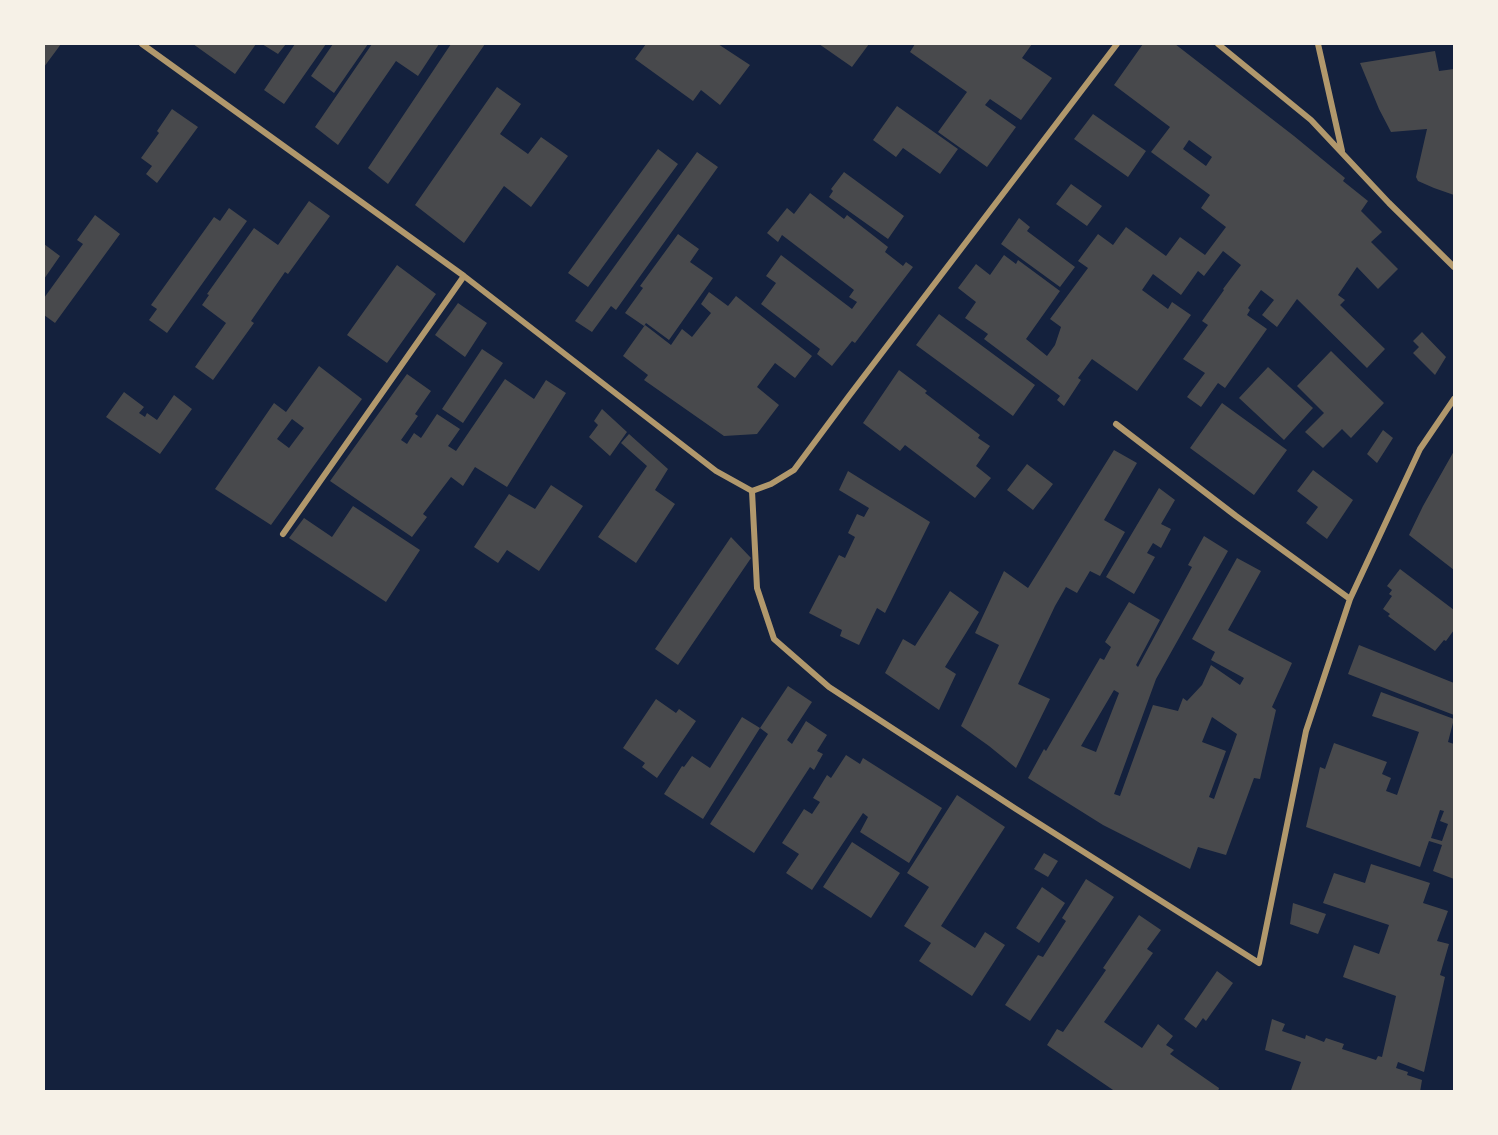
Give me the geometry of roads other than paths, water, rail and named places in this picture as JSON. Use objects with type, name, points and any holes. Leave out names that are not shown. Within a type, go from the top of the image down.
[{"type":"street","points":[[142,44],[464,276],[716,471],[752,491],[771,484],[794,470],[1117,44]]},
{"type":"street","points":[[1218,44],[1311,120],[1389,203],[1455,267]]},
{"type":"street","points":[[1318,44],[1342,152]]},
{"type":"street","points":[[283,534],[464,276]]},
{"type":"street","points":[[752,491],[757,588],[774,639],[829,687],[1016,809],[1260,963],[1306,730],[1350,598],[1420,449],[1455,399]]},
{"type":"street","points":[[1116,424],[1236,516],[1350,598]]}]
